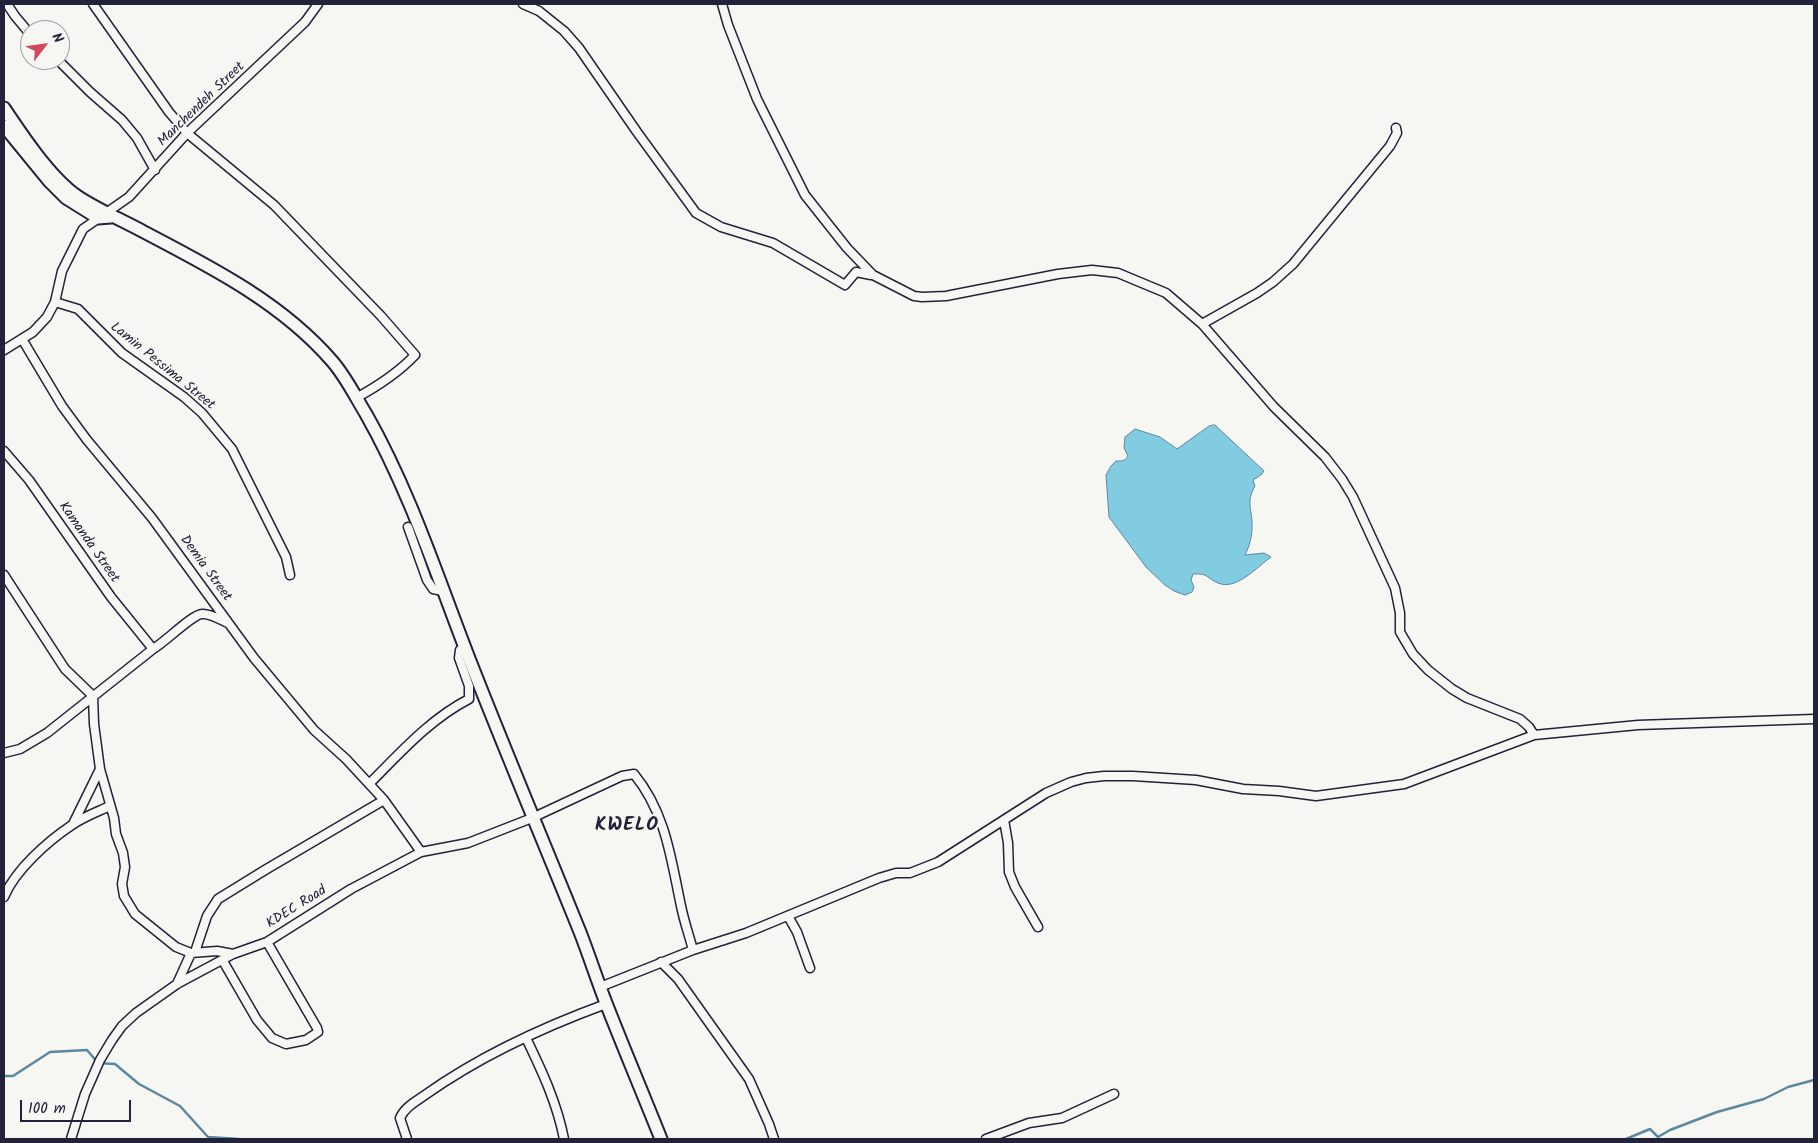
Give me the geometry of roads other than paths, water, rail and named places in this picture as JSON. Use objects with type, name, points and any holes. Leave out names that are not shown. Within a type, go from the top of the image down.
[{"type":"main road","points":[[4,108],[42,159],[66,187],[102,216]]},
{"type":"main road","points":[[4,126],[58,191],[71,202],[102,216],[117,217],[249,291],[304,331],[334,362],[383,446],[404,490],[464,647],[591,960],[606,1004],[661,1139]]},
{"type":"street","points":[[7,4],[20,22]]},
{"type":"street","points":[[95,4],[170,112],[187,133],[274,205],[381,316],[415,355],[405,366],[383,383],[356,398]]},
{"type":"street","name":"Manchendeh Street","points":[[55,302],[62,271],[84,228],[129,197],[187,133],[305,22],[318,4]]},
{"type":"street","points":[[524,4],[539,11],[564,32],[579,48],[696,213],[721,227],[773,244],[845,285],[856,272],[873,275],[914,296],[946,296],[1058,274],[1092,270],[1118,273],[1140,280],[1166,293],[1202,324],[1274,407],[1325,456],[1342,479],[1353,497],[1395,588],[1400,613],[1400,632],[1413,654],[1428,670],[1452,689],[1467,698],[1520,719],[1529,727],[1534,735]]},
{"type":"street","points":[[722,4],[728,25],[757,99],[805,195],[847,248],[873,275]]},
{"type":"street","points":[[68,70],[122,120],[137,138],[155,170]]},
{"type":"street","points":[[1202,324],[1257,293],[1293,264],[1390,146],[1397,133],[1396,128]]},
{"type":"street","points":[[4,350],[33,332],[55,302]]},
{"type":"street","name":"Lamin Pessima Street","points":[[55,302],[78,309],[122,353],[184,397],[211,423],[232,449],[286,556],[290,575]]},
{"type":"street","name":"Demia Street","points":[[22,339],[62,406],[87,440],[152,518],[281,692],[314,730],[370,783],[421,852]]},
{"type":"street","name":"Kamanda Street","points":[[4,451],[29,480],[111,597],[153,649]]},
{"type":"street","points":[[408,527],[427,580],[433,590],[443,591]]},
{"type":"street","points":[[4,575],[65,669],[93,696],[94,724],[100,769],[116,834],[123,852],[122,884],[124,896],[135,914],[176,947],[193,952],[217,951],[234,954]]},
{"type":"street","points":[[4,754],[36,740],[163,643],[195,615],[207,614],[229,624]]},
{"type":"street","points":[[370,783],[408,745],[450,708],[468,698],[469,686],[459,658],[460,650],[464,647]]},
{"type":"street","points":[[600,987],[693,950],[746,934],[879,878],[896,873],[910,873],[938,862],[1046,793],[1071,782],[1086,778],[1133,776],[1196,780],[1243,790],[1278,791],[1316,796],[1404,784],[1534,735],[1646,725],[1814,719]]},
{"type":"street","points":[[73,824],[100,769]]},
{"type":"street","name":"KDEC Road","points":[[71,1139],[84,1094],[98,1064],[122,1026],[178,984],[234,954],[267,942],[351,889],[421,852],[468,843],[532,818],[622,776],[634,774],[646,789],[669,843],[682,908],[693,950]]},
{"type":"street","points":[[178,984],[207,916],[218,900],[384,800]]},
{"type":"street","points":[[4,897],[8,886],[33,857],[73,824],[110,806]]},
{"type":"street","points":[[1004,820],[1008,843],[1009,872],[1038,927]]},
{"type":"street","points":[[788,916],[797,932],[810,968]]},
{"type":"street","points":[[223,961],[257,1020],[272,1038],[286,1044],[306,1040],[318,1032],[317,1028],[267,942]]},
{"type":"street","points":[[661,962],[678,979],[749,1079],[774,1139]]},
{"type":"street","points":[[407,1139],[400,1118],[403,1111],[456,1075],[559,1022],[606,1004]]},
{"type":"street","points":[[526,1038],[543,1073],[556,1108],[564,1139]]},
{"type":"street","points":[[986,1139],[1029,1123],[1062,1118],[1114,1094]]},
{"type":"water","points":[[1215,425],[1264,471],[1253,480],[1255,486],[1250,497],[1252,531],[1245,555],[1264,553],[1271,557],[1246,577],[1232,584],[1225,585],[1205,575],[1193,574],[1191,580],[1194,587],[1192,592],[1185,595],[1165,585],[1146,567],[1109,517],[1106,475],[1116,461],[1126,459],[1128,456],[1124,448],[1125,437],[1135,429],[1160,437],[1177,449],[1209,426]]},
{"type":"waterway","points":[[4,1076],[13,1076],[50,1052],[87,1050],[98,1063],[115,1064],[139,1084],[180,1106],[208,1137],[239,1139]]},
{"type":"waterway","points":[[1626,1139],[1650,1129],[1658,1137],[1670,1130],[1717,1112],[1764,1099],[1788,1087],[1814,1080]]},
{"type":"district","name":"KWELO","points":[[627,827]]}]
